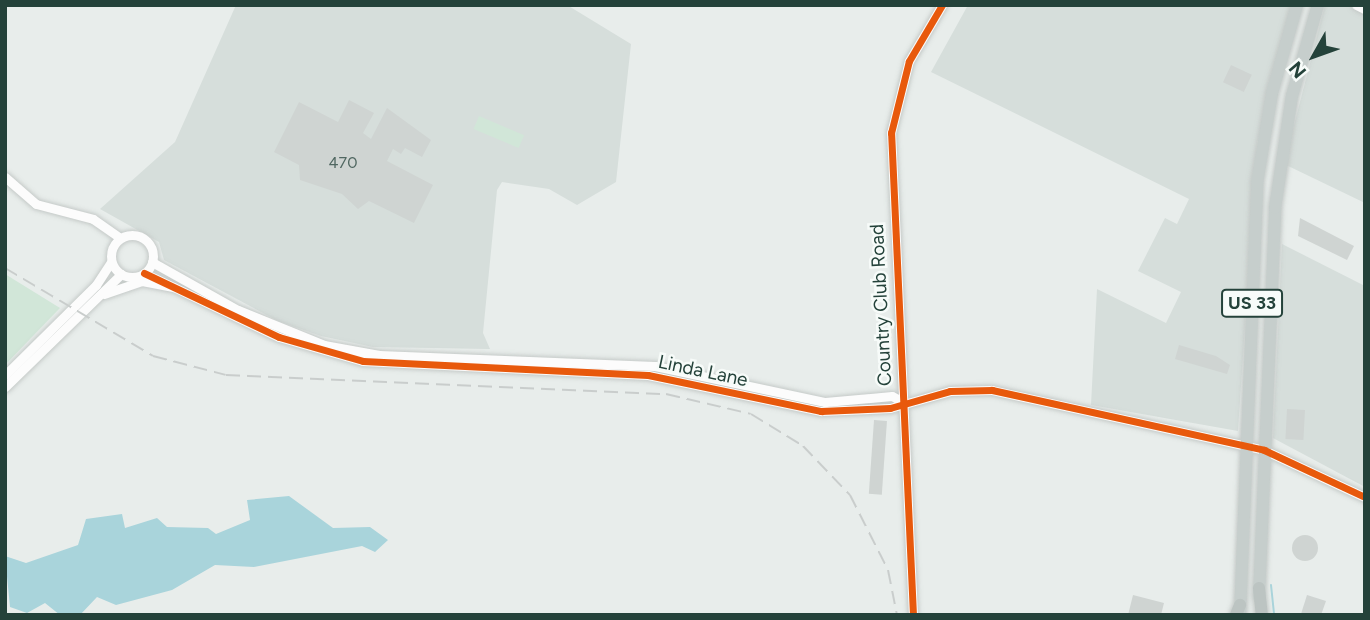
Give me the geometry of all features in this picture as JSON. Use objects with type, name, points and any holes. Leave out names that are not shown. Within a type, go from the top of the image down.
[{"type":"highway","name":"US 33","points":[[1239,612],[1256,215],[1269,107],[1297,5]]},
{"type":"highway","name":"US 33","points":[[1260,615],[1272,259],[1285,129],[1318,5]]},
{"type":"highway","points":[[1256,215],[1261,250],[1272,259]]},
{"type":"highway","points":[[1254,260],[1264,268],[1270,301]]},
{"type":"main road","points":[[1357,5],[1365,9]]},
{"type":"street","name":"Country Club Road","points":[[914,615],[891,133],[909,61],[942,5]]},
{"type":"street","points":[[5,177],[36,204],[93,219],[117,240]]},
{"type":"street","points":[[5,387],[121,274],[145,273],[152,262],[152,248],[142,237],[117,240]]},
{"type":"street","points":[[5,375],[96,285],[111,262],[117,240]]},
{"type":"street","points":[[111,262],[121,274]]},
{"type":"street","name":"Linda Lane","points":[[152,262],[238,310],[324,345],[379,355],[655,366],[825,402],[892,396],[903,402]]},
{"type":"street","name":"Linda Lane","points":[[145,273],[279,337],[363,361],[648,375],[821,411],[890,408],[903,402],[950,391],[992,390],[1247,445],[1264,450],[1365,497]]},
{"type":"street","points":[[60,332],[110,288],[142,281],[183,289]]},
{"type":"shaded area","points":[[236,5],[567,5],[631,44],[616,182],[577,205],[549,189],[502,182],[497,190],[483,333],[490,349],[373,347],[321,336],[278,321],[164,260],[159,242],[100,209],[175,142]]},
{"type":"shaded area","points":[[968,5],[1291,5],[1257,144],[1238,431],[1091,405],[1097,289],[1166,323],[1181,292],[1138,271],[1165,218],[1177,224],[1189,199],[931,72]]},
{"type":"shaded area","points":[[1325,5],[1347,5],[1365,15],[1365,203],[1284,164]]},
{"type":"shaded area","points":[[1282,244],[1365,286],[1365,487],[1273,438]]},
{"type":"green space","points":[[479,116],[524,135],[519,148],[474,129]]},
{"type":"green space","points":[[5,274],[60,308],[5,365]]},
{"type":"water","points":[[289,496],[333,528],[370,527],[388,540],[375,552],[362,546],[254,567],[215,565],[172,590],[116,605],[97,597],[80,615],[60,615],[45,603],[27,613],[10,607],[5,556],[26,563],[78,545],[86,519],[122,514],[125,528],[157,518],[167,527],[208,528],[216,534],[250,520],[247,500]]},
{"type":"building","points":[[1231,65],[1252,75],[1244,92],[1223,82]]},
{"type":"building","points":[[349,100],[374,113],[363,133],[371,139],[387,108],[431,140],[422,157],[405,148],[401,154],[393,149],[387,161],[433,185],[414,223],[369,201],[358,209],[342,194],[300,180],[299,165],[274,152],[299,102],[338,122]]},
{"type":"building","points":[[1300,218],[1354,246],[1347,260],[1298,236]]},
{"type":"building","points":[[1179,345],[1216,356],[1230,365],[1227,374],[1175,359]]},
{"type":"building","points":[[1287,409],[1305,410],[1303,440],[1285,439]]},
{"type":"building","points":[[874,420],[887,421],[882,495],[869,494]]},
{"type":"building","points":[[1305,535],[1314,539],[1318,548],[1314,557],[1305,561],[1296,557],[1292,548],[1296,539]]},
{"type":"building","points":[[1133,595],[1164,603],[1161,615],[1128,615]]},
{"type":"building","points":[[1307,595],[1326,601],[1321,615],[1301,614]]},
{"type":"waterway","points":[[1271,585],[1274,615]]},
{"type":"railway","points":[[5,268],[153,356],[226,375],[666,394],[751,414],[803,446],[850,495],[888,570],[897,615]]},
{"type":"cycle path","points":[[913,615],[891,133],[909,61],[942,5]]},
{"type":"cycle path","points":[[144,273],[279,337],[363,361],[648,375],[821,411],[890,408],[950,391],[992,390],[1264,450],[1365,497]]}]
